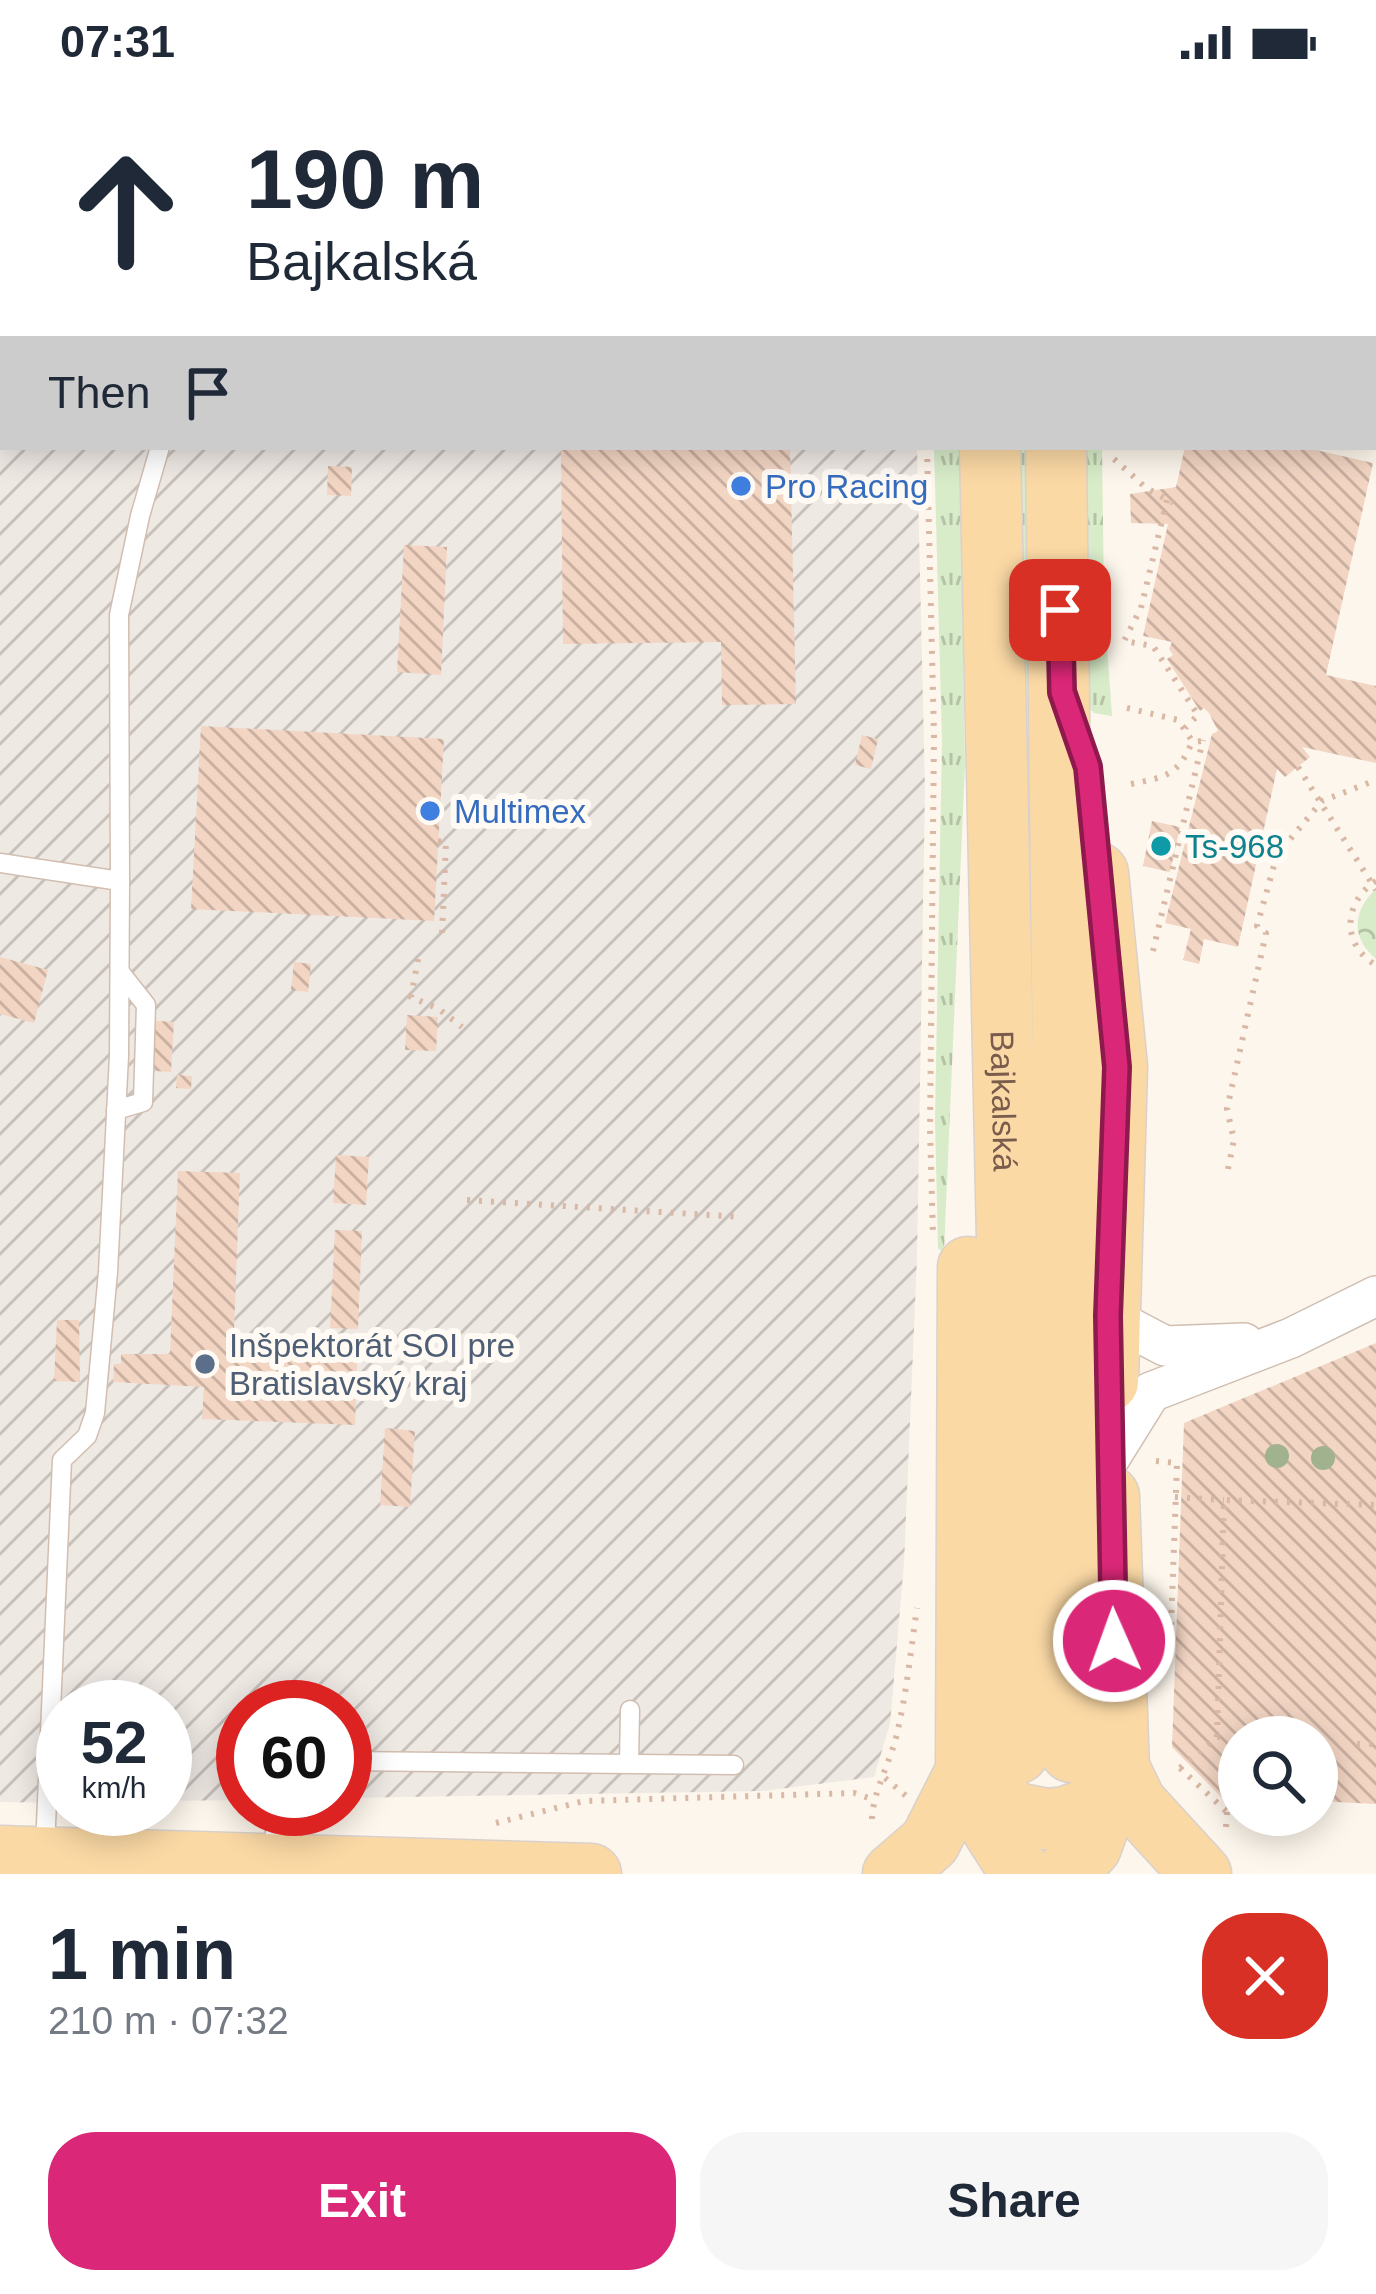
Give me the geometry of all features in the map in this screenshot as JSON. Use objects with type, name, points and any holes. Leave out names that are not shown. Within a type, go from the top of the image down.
[{"type":"main road","points":[[990,450],[995,716],[969,1032],[1043,1761],[1091,1847],[1065,1874]]},
{"type":"main road","name":"Bajkalská","points":[[1043,1761],[1062,692],[1056,450]]},
{"type":"main road","points":[[1021,1874],[988,1822],[1043,1761],[1132,1461],[1108,1316],[1117,1067],[1088,767],[1062,692]]},
{"type":"main road","points":[[1043,1761],[1136,1803],[1214,1851]]},
{"type":"main road","points":[[892,1874],[1043,1761]]},
{"type":"main road","points":[[22,1857],[275,1837],[592,1874]]},
{"type":"street","points":[[1132,1461],[1150,1392],[1291,1338],[1376,1296]]},
{"type":"street","points":[[1108,1316],[1165,1346],[1291,1338]]},
{"type":"lane","points":[[22,1857],[62,1460],[87,1436],[95,1413],[116,1110],[119,616],[159,450]]},
{"type":"lane","points":[[0,863],[120,881]]},
{"type":"lane","points":[[629,1763],[630,1710]]},
{"type":"lane","points":[[372,1761],[734,1765]]},
{"type":"path","points":[[927,450],[934,735],[930,1129],[934,1250]]},
{"type":"path","points":[[1114,459],[1145,487],[1170,501],[1141,608],[1124,641],[1153,646],[1198,715],[1185,728]]},
{"type":"path","points":[[1127,708],[1178,720],[1192,742],[1184,763],[1165,777],[1131,784]]},
{"type":"path","points":[[1142,954],[1155,951],[1207,740],[1192,742]]},
{"type":"path","points":[[1298,766],[1374,885],[1352,906],[1349,921],[1357,950],[1376,965]]},
{"type":"path","points":[[1228,1169],[1234,1140],[1227,1108],[1266,933],[1257,926],[1276,855],[1322,801],[1376,780]]},
{"type":"path","points":[[438,841],[446,842],[442,935]]},
{"type":"path","points":[[418,959],[411,997],[462,1027]]},
{"type":"path","points":[[467,1199],[741,1216]]},
{"type":"path","points":[[1132,1461],[1177,1463],[1169,1657]]},
{"type":"path","points":[[1175,1497],[1376,1505]]},
{"type":"path","points":[[1221,1716],[1224,1500]]},
{"type":"path","points":[[872,1819],[872,1799],[885,1778],[898,1729],[917,1606]]},
{"type":"path","points":[[1218,1739],[1180,1768],[1218,1804]]},
{"type":"path","points":[[1357,1744],[1376,1744]]},
{"type":"path","points":[[490,1824],[584,1801],[854,1793],[872,1799]]},
{"type":"shaded area","points":[[0,450],[917,450],[925,789],[917,1258],[904,1563],[890,1724],[874,1777],[763,1791],[372,1798],[372,1680],[216,1680],[216,1800],[192,1801],[192,1680],[36,1680],[36,1803],[0,1802]]},
{"type":"green space","points":[[934,450],[960,450],[965,764],[944,1251],[938,1249],[935,1119],[942,741]]},
{"type":"green space","points":[[1016,450],[1033,450],[1044,969],[1029,970]]},
{"type":"green space","points":[[1077,450],[1102,450],[1104,603],[1112,716],[1094,713],[1080,697]]},
{"type":"green space","points":[[1376,889],[1376,959],[1362,942],[1358,924],[1362,906]]},
{"type":"building","points":[[561,450],[790,450],[796,704],[722,705],[721,642],[563,644]]},
{"type":"building","points":[[1184,450],[1316,450],[1373,463],[1326,675],[1376,686],[1376,763],[1302,747],[1310,757],[1285,777],[1277,769],[1238,947],[1204,939],[1199,964],[1183,960],[1191,929],[1165,923],[1212,734],[1218,731],[1167,659],[1173,655],[1172,642],[1143,636],[1168,524],[1131,523],[1130,494],[1176,487]]},
{"type":"building","points":[[328,466],[352,467],[351,496],[327,495]]},
{"type":"building","points":[[404,545],[447,547],[441,675],[397,672]]},
{"type":"building","points":[[201,726],[444,739],[434,921],[191,909]]},
{"type":"building","points":[[862,735],[878,739],[871,769],[855,765]]},
{"type":"building","name":"Ts-968","points":[[1152,821],[1180,827],[1170,872],[1143,866]]},
{"type":"building","points":[[0,957],[48,970],[34,1023],[0,1014]]},
{"type":"building","points":[[294,962],[311,964],[308,992],[291,990]]},
{"type":"building","points":[[407,1015],[438,1017],[436,1051],[405,1050]]},
{"type":"building","points":[[142,1020],[174,1022],[171,1072],[139,1070]]},
{"type":"building","points":[[177,1075],[192,1076],[191,1089],[176,1088]]},
{"type":"building","points":[[336,1155],[369,1157],[366,1205],[333,1203]]},
{"type":"building","points":[[178,1171],[240,1173],[233,1357],[357,1362],[355,1425],[202,1419],[204,1387],[113,1382],[114,1364],[121,1364],[121,1354],[170,1354]]},
{"type":"building","points":[[335,1230],[362,1231],[358,1329],[330,1328]]},
{"type":"building","points":[[57,1320],[79,1320],[80,1382],[54,1381]]},
{"type":"building","points":[[1376,1343],[1376,1804],[1338,1802],[1338,1716],[1218,1716],[1218,1794],[1172,1747],[1184,1423]]},
{"type":"building","points":[[385,1428],[415,1431],[410,1507],[380,1505]]},
{"type":"place","name":"Pro Racing","points":[[741,486]]},
{"type":"place","name":"Multimex","points":[[430,811]]},
{"type":"place","name":"Ts-968","points":[[1161,846]]},
{"type":"place","name":"Inšpektorát SOI pre Bratislavský kraj","points":[[205,1364]]},
{"type":"route","points":[[1060,610],[1062,692],[1088,767],[1117,1067],[1108,1316],[1114,1641]]}]
